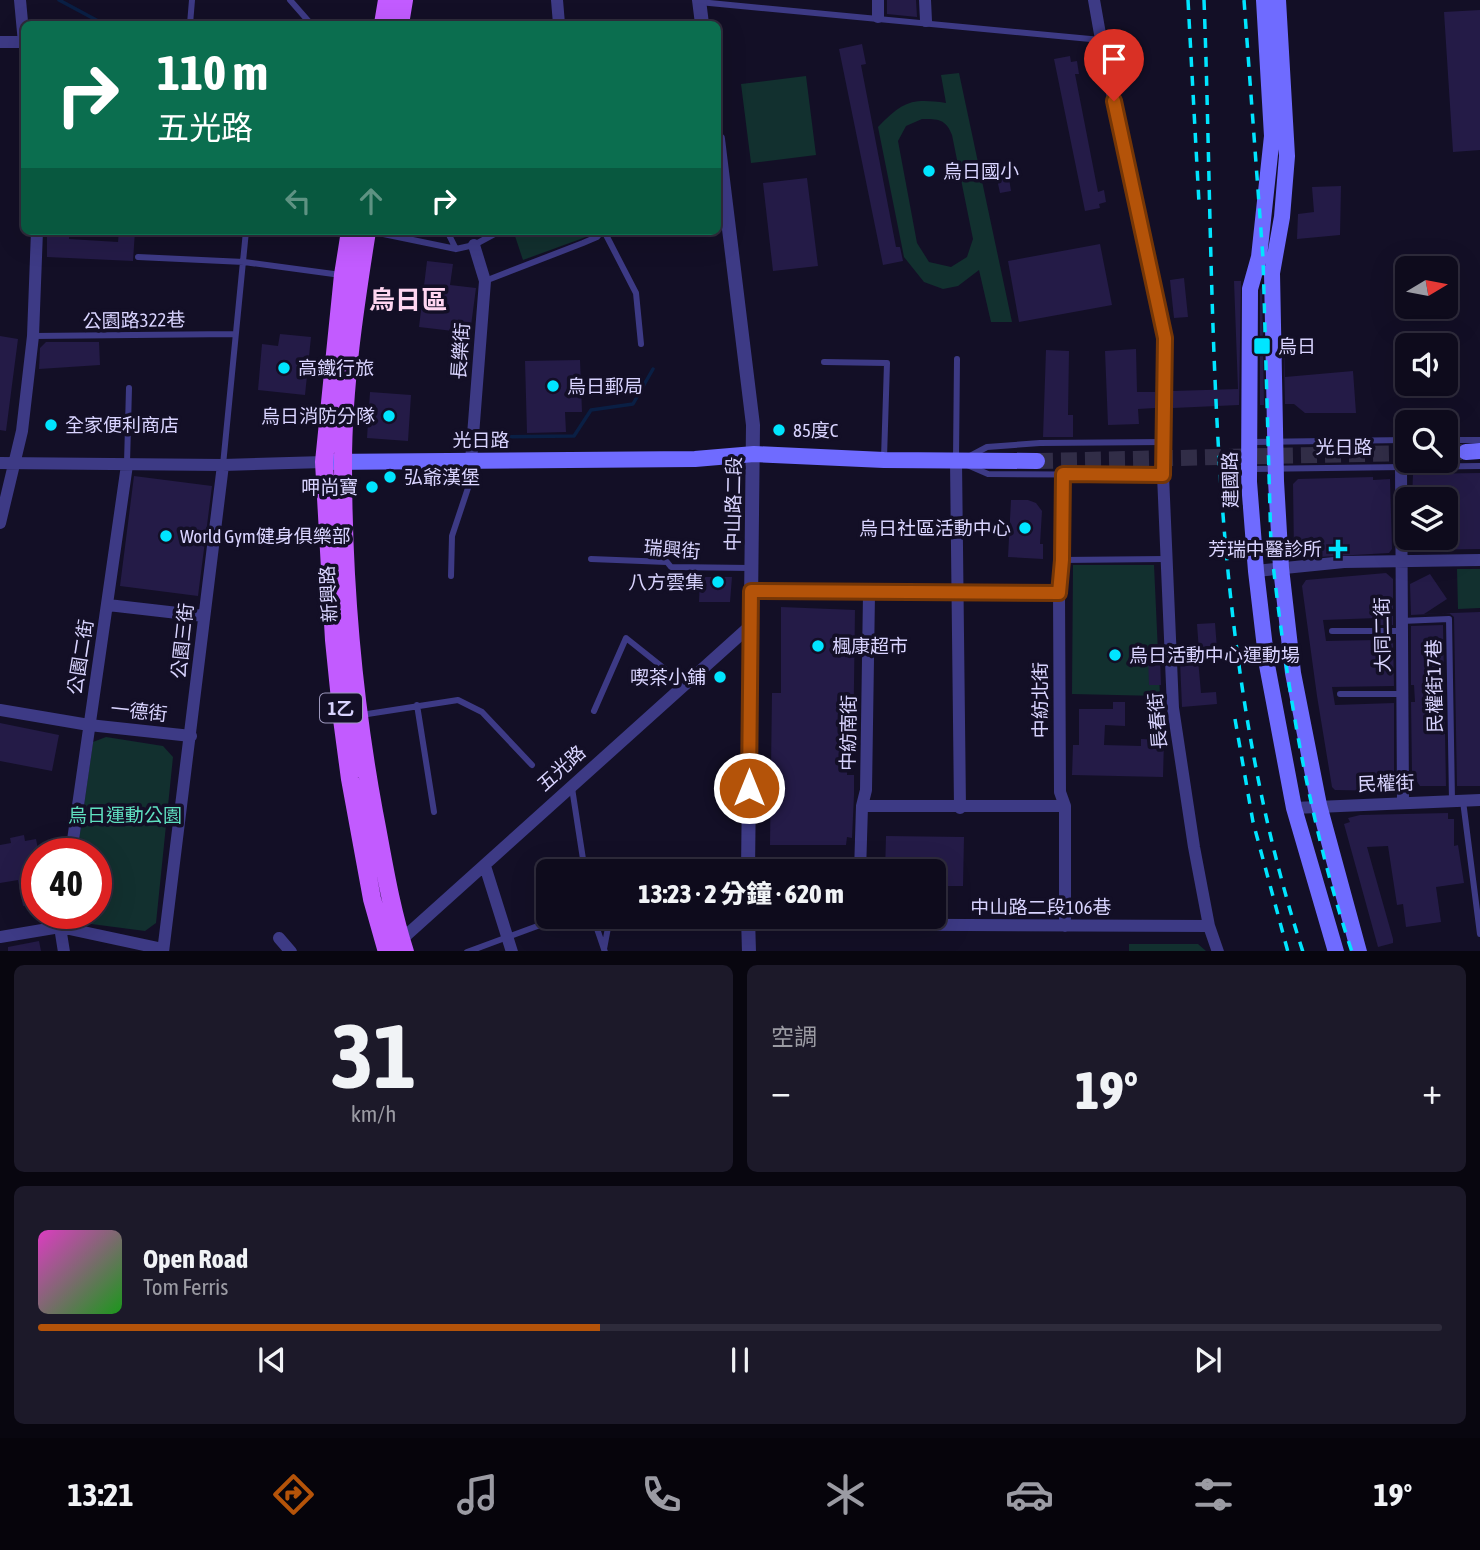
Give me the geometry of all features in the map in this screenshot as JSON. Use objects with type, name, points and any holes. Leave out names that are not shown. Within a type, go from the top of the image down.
[{"type":"main road","points":[[384,21],[387,0]]},
{"type":"main road","points":[[400,21],[404,0]]},
{"type":"main road","name":"建國路","points":[[1264,0],[1272,136],[1259,257],[1250,289],[1250,469],[1256,571],[1267,665],[1294,808],[1336,951]]},
{"type":"main road","points":[[1278,0],[1287,156],[1282,218],[1272,272],[1281,568],[1293,673],[1319,805],[1359,951]]},
{"type":"main road","name":"新興路","points":[[349,235],[342,275],[324,461],[334,640],[342,719],[372,899],[387,951]]},
{"type":"main road","name":"新興路","points":[[366,235],[352,346],[343,461],[348,586],[359,715],[399,949]]},
{"type":"main road","name":"光日路","points":[[324,461],[695,459],[754,454],[884,460],[1037,461]]},
{"type":"street","points":[[20,0],[22,21]]},
{"type":"street","points":[[557,0],[559,21]]},
{"type":"street","points":[[878,0],[878,17]]},
{"type":"street","points":[[925,0],[926,21]]},
{"type":"street","name":"長春街","points":[[1094,0],[1165,338],[1163,475],[1173,708],[1209,926],[1218,951]]},
{"type":"street","points":[[699,1],[702,21]]},
{"type":"street","points":[[0,42],[21,43]]},
{"type":"street","name":"中山路二段","points":[[721,193],[753,425],[748,859]]},
{"type":"street","points":[[0,523],[7,463],[22,431],[33,336],[37,235]]},
{"type":"street","name":"長樂街","points":[[471,461],[485,281],[474,245]]},
{"type":"street","name":"光日路","points":[[7,463],[223,465],[324,461]]},
{"type":"street","points":[[959,461],[960,808]]},
{"type":"street","name":"公園二街","points":[[73,838],[127,465]]},
{"type":"street","name":"公園三街","points":[[163,950],[223,465]]},
{"type":"street","name":"大同二街","points":[[1401,473],[1403,802]]},
{"type":"street","name":"中紡北街","points":[[1063,474],[1059,593],[1060,792],[1065,806],[1065,926]]},
{"type":"street","points":[[1256,571],[1400,561],[1480,560]]},
{"type":"street","points":[[751,591],[958,595],[1059,593]]},
{"type":"street","name":"中紡南街","points":[[860,859],[862,806],[866,790],[869,594]]},
{"type":"street","points":[[108,605],[204,616]]},
{"type":"street","name":"五光路","points":[[399,949],[485,866],[749,627]]},
{"type":"street","name":"一德街","points":[[0,710],[89,725],[191,736]]},
{"type":"street","name":"民權街","points":[[1294,808],[1480,800]]},
{"type":"street","points":[[862,806],[1065,806]]},
{"type":"street","points":[[485,866],[512,951]]},
{"type":"street","name":"中山路二段106巷","points":[[946,923],[1209,926]]},
{"type":"street","points":[[0,937],[48,929]]},
{"type":"street","points":[[60,929],[64,951]]},
{"type":"street","points":[[69,929],[163,950]]},
{"type":"street","points":[[748,929],[749,951]]},
{"type":"street","points":[[279,938],[291,951]]},
{"type":"lane","points":[[190,21],[192,0]]},
{"type":"lane","points":[[290,0],[308,21]]},
{"type":"lane","points":[[699,1],[1101,40]]},
{"type":"lane","name":"公園三街","points":[[223,465],[246,235]]},
{"type":"lane","points":[[387,235],[456,249],[474,245],[493,235]]},
{"type":"lane","points":[[449,235],[456,249]]},
{"type":"lane","points":[[485,281],[583,243],[596,235]]},
{"type":"lane","points":[[605,235],[636,293],[641,344]]},
{"type":"lane","points":[[138,257],[244,262],[342,275]]},
{"type":"lane","name":"公園路322巷","points":[[33,336],[235,334]]},
{"type":"lane","points":[[957,359],[959,461]]},
{"type":"lane","points":[[824,362],[887,363],[884,460]]},
{"type":"lane","points":[[127,465],[129,388]]},
{"type":"lane","points":[[1250,442],[1395,440]]},
{"type":"lane","points":[[1458,440],[1480,440]]},
{"type":"lane","name":"光日路","points":[[959,461],[987,447],[1040,443],[1164,442]]},
{"type":"lane","points":[[451,576],[452,536],[471,479],[471,461]]},
{"type":"lane","name":"光日路","points":[[959,461],[988,474],[1163,475]]},
{"type":"lane","name":"光日路","points":[[1458,467],[1480,466]]},
{"type":"lane","name":"光日路","points":[[1250,469],[1395,468]]},
{"type":"lane","name":"瑞興街","points":[[591,559],[667,562],[671,567],[751,568]]},
{"type":"lane","points":[[1062,560],[1166,559]]},
{"type":"lane","name":"民權街17巷","points":[[1401,626],[1449,619],[1458,801]]},
{"type":"lane","points":[[1332,631],[1401,626]]},
{"type":"lane","points":[[594,711],[626,638],[685,685]]},
{"type":"lane","points":[[1340,694],[1402,694]]},
{"type":"lane","points":[[359,715],[458,700],[482,712],[532,765]]},
{"type":"lane","points":[[417,705],[433,812]]},
{"type":"lane","points":[[572,786],[583,859]]},
{"type":"lane","points":[[1458,801],[1480,934]]},
{"type":"lane","points":[[467,951],[536,926]]},
{"type":"lane","points":[[597,929],[605,950]]},
{"type":"lane","points":[[605,950],[608,929]]},
{"type":"green space","points":[[959,73],[1012,322],[991,322],[979,270],[958,286],[943,289],[924,282],[904,257],[878,127],[894,112],[908,104],[924,101],[946,103],[941,75]],"holes":[[[922,119],[937,120],[950,130],[973,239],[967,257],[951,267],[929,262],[917,243],[898,141],[906,126]]]},
{"type":"green space","points":[[806,76],[816,155],[751,163],[741,84]]},
{"type":"green space","points":[[515,235],[587,235],[586,237],[523,260]]},
{"type":"green space","name":"烏日活動中心運動場","points":[[1073,565],[1154,565],[1160,696],[1072,694]]},
{"type":"green space","points":[[1457,569],[1480,569],[1480,608],[1458,609]]},
{"type":"green space","name":"烏日運動公園","points":[[106,737],[163,746],[173,757],[156,923],[145,931],[112,927],[112,838],[79,838],[93,742]]},
{"type":"green space","points":[[1129,944],[1198,944],[1206,951],[1129,951]]},
{"type":"building","points":[[887,0],[916,0],[917,17],[887,14]]},
{"type":"building","points":[[1480,10],[1480,150],[1453,152],[1444,12]]},
{"type":"building","points":[[862,44],[866,64],[861,65],[896,247],[900,247],[903,261],[883,265],[839,49]]},
{"type":"building","points":[[1070,56],[1071,62],[1077,61],[1079,74],[1075,74],[1098,192],[1104,190],[1106,202],[1099,204],[1100,208],[1085,211],[1054,59]]},
{"type":"building","points":[[1008,172],[1011,191],[1000,193],[996,174]]},
{"type":"building","points":[[807,178],[818,266],[773,271],[763,183]]},
{"type":"building","points":[[1341,186],[1340,235],[1297,239],[1298,214],[1314,212],[1312,187]]},
{"type":"building","points":[[47,235],[69,235],[69,239],[118,242],[119,235],[135,235],[133,261],[47,257]]},
{"type":"building","points":[[1100,244],[1112,305],[1019,322],[1008,261]]},
{"type":"building","points":[[427,261],[453,264],[450,285],[476,288],[470,333],[419,327]]},
{"type":"building","points":[[1184,278],[1188,317],[1174,318],[1170,280]]},
{"type":"building","points":[[1234,281],[1241,281],[1239,405],[1173,408],[1173,391],[1238,389]]},
{"type":"building","points":[[1262,286],[1264,405],[1260,405],[1260,290]]},
{"type":"building","points":[[1283,321],[1285,377],[1353,371],[1356,413],[1305,413],[1294,404],[1285,404]]},
{"type":"building","name":"高鐵行旅","points":[[280,334],[311,337],[305,395],[258,390],[262,344],[278,346]]},
{"type":"building","points":[[0,336],[18,339],[6,431],[0,430]]},
{"type":"building","points":[[46,342],[99,342],[100,365],[39,369],[40,348]]},
{"type":"building","points":[[1136,349],[1137,392],[1155,392],[1155,408],[1138,409],[1139,424],[1108,425],[1105,351]]},
{"type":"building","points":[[1046,350],[1069,351],[1068,415],[1073,415],[1073,437],[1043,437]]},
{"type":"building","name":"烏日郵局","points":[[580,360],[582,412],[565,412],[566,432],[527,433],[525,361]]},
{"type":"building","name":"烏日消防分隊","points":[[370,392],[411,395],[408,441],[367,438]]},
{"type":"building","points":[[1480,473],[1480,549],[1458,549],[1458,487],[1412,487],[1413,474]]},
{"type":"building","name":"World Gym健身俱樂部","points":[[134,476],[212,486],[198,596],[120,586]]},
{"type":"building","points":[[1373,477],[1373,480],[1390,479],[1392,549],[1389,553],[1301,558],[1294,553],[1293,484],[1298,479]]},
{"type":"building","name":"烏日社區活動中心","points":[[1011,500],[1028,500],[1036,503],[1042,511],[1040,544],[1043,544],[1043,559],[1008,557]]},
{"type":"building","points":[[1386,573],[1393,579],[1393,625],[1377,625],[1377,618],[1323,620],[1326,641],[1393,637],[1394,686],[1332,687],[1335,705],[1394,703],[1394,789],[1335,790],[1332,787],[1317,696],[1302,586],[1306,580]]},
{"type":"building","points":[[1430,574],[1447,599],[1424,614],[1443,613],[1411,615],[1410,584]]},
{"type":"building","points":[[700,577],[732,577],[730,602],[699,602]]},
{"type":"building","points":[[781,607],[855,610],[853,756],[848,757],[847,775],[854,775],[854,795],[852,838],[847,837],[846,845],[770,845],[772,693],[781,693]]},
{"type":"building","points":[[1480,612],[1480,786],[1457,786],[1454,617],[1449,613]]},
{"type":"building","points":[[1215,623],[1217,649],[1199,651],[1197,624]]},
{"type":"building","points":[[1443,625],[1446,786],[1420,786],[1412,774],[1411,702],[1415,702],[1414,685],[1411,685],[1411,626]]},
{"type":"building","points":[[1148,657],[1160,657],[1161,685],[1149,685]]},
{"type":"building","points":[[1198,659],[1201,693],[1216,692],[1217,704],[1182,707],[1180,661]]},
{"type":"building","points":[[1113,702],[1125,702],[1125,726],[1105,725],[1104,745],[1141,746],[1141,739],[1164,740],[1163,777],[1072,775],[1073,745],[1079,745],[1079,709],[1113,709]]},
{"type":"building","points":[[0,723],[59,735],[52,771],[0,761]]},
{"type":"building","points":[[1448,813],[1448,819],[1454,819],[1454,846],[1458,845],[1464,883],[1436,887],[1441,922],[1406,927],[1403,904],[1397,905],[1388,846],[1367,847],[1393,939],[1393,943],[1378,947],[1344,824],[1350,822],[1348,818],[1360,815]]},
{"type":"building","points":[[24,835],[24,838],[21,838],[21,896],[18,880],[0,883],[0,845],[11,843],[10,838]]},
{"type":"building","points":[[886,836],[964,837],[963,886],[946,886],[946,859],[885,859]]},
{"type":"building","points":[[39,941],[41,951],[8,951],[8,947]]},
{"type":"waterway","points":[[59,0],[98,21]]},
{"type":"waterway","points":[[493,437],[574,436],[591,410],[633,404],[653,369]]},
{"type":"tunnel","points":[[1458,452],[1466,452]]},
{"type":"tunnel","points":[[1037,461],[1395,453]]},
{"type":"railway","points":[[1188,0],[1199,203]]},
{"type":"railway","points":[[1204,0],[1214,360],[1220,480],[1231,600],[1247,718],[1271,836],[1303,951]]},
{"type":"railway","points":[[1244,0],[1263,258],[1271,546],[1284,649],[1311,802],[1352,951]]},
{"type":"railway","points":[[1235,719],[1253,822],[1288,951]]},
{"type":"place","name":"烏日國小","points":[[929,171]]},
{"type":"place","name":"烏日","points":[[1262,346]]},
{"type":"place","name":"高鐵行旅","points":[[284,368]]},
{"type":"place","name":"烏日郵局","points":[[553,386]]},
{"type":"place","name":"烏日消防分隊","points":[[389,416]]},
{"type":"place","name":"全家便利商店","points":[[51,425]]},
{"type":"place","name":"85度C","points":[[779,430]]},
{"type":"place","name":"弘爺漢堡","points":[[390,477]]},
{"type":"place","name":"呷尚寶","points":[[372,487]]},
{"type":"place","name":"烏日社區活動中心","points":[[1025,528]]},
{"type":"place","name":"World Gym健身俱樂部","points":[[166,536]]},
{"type":"place","name":"芳瑞中醫診所","points":[[1338,549]]},
{"type":"place","name":"八方雲集","points":[[718,582]]},
{"type":"place","name":"楓康超市","points":[[818,646]]},
{"type":"place","name":"烏日活動中心運動場","points":[[1115,655]]},
{"type":"place","name":"喫茶小鋪","points":[[720,677]]},
{"type":"district","name":"烏日區","points":[[408,300]]},
{"type":"route","points":[[749,788],[751,591],[958,595],[1059,593],[1063,474],[1163,475],[1165,338],[1114,101]]}]
